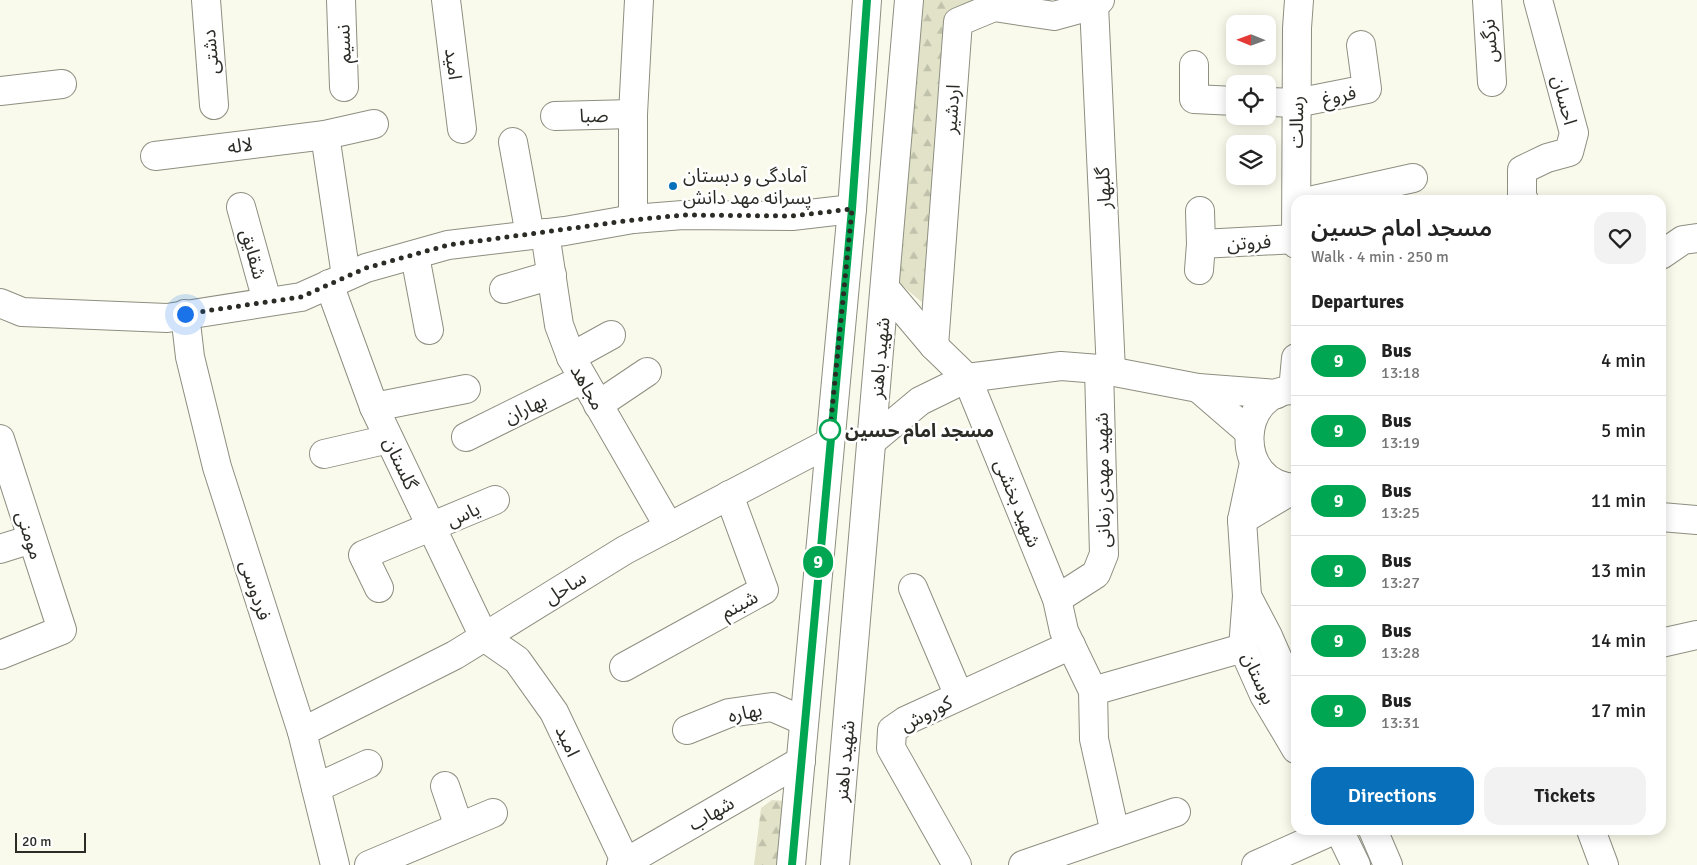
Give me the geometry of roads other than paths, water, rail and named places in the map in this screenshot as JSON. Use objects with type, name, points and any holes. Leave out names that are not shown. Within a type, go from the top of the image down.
[{"type":"street","name":"دشتی","points":[[206,0],[214,105]]},
{"type":"street","name":"نسیم","points":[[341,0],[344,88]]},
{"type":"street","name":"امید","points":[[446,0],[462,129]]},
{"type":"street","points":[[633,220],[633,114],[639,0]]},
{"type":"street","points":[[792,865],[829,443],[852,209],[867,0]]},
{"type":"street","name":"شهید باهنر","points":[[835,865],[909,0]]},
{"type":"street","name":"رسالت","points":[[1299,0],[1296,103],[1302,195]]},
{"type":"street","name":"نرگس","points":[[1487,0],[1492,82]]},
{"type":"street","name":"احسان","points":[[1522,195],[1522,170],[1547,158],[1569,152],[1574,133],[1538,0]]},
{"type":"street","name":"اردشیر","points":[[934,346],[958,22],[994,7],[1054,16],[1097,2]]},
{"type":"street","name":"گلبهار","points":[[1097,2],[1105,370]]},
{"type":"street","name":"فروغ","points":[[1296,103],[1367,89],[1361,45]]},
{"type":"street","points":[[1194,65],[1194,99],[1226,101]]},
{"type":"street","points":[[0,91],[62,84]]},
{"type":"street","points":[[1276,102],[1296,103]]},
{"type":"street","name":"صبا","points":[[555,116],[633,114]]},
{"type":"street","name":"لاله","points":[[155,156],[325,135],[374,124]]},
{"type":"street","points":[[325,135],[338,280]]},
{"type":"street","name":"مجاهد","points":[[514,142],[538,234],[552,274],[559,325],[577,368],[669,527]]},
{"type":"street","points":[[1338,195],[1413,178]]},
{"type":"street","name":"شقایق","points":[[241,207],[267,301]]},
{"type":"street","points":[[0,304],[22,312],[167,318],[301,297],[366,268],[415,256],[448,245],[683,215],[792,216],[852,209]]},
{"type":"street","name":"فروتن","points":[[1200,211],[1200,257],[1291,240]]},
{"type":"street","points":[[1666,252],[1683,240],[1697,238]]},
{"type":"street","points":[[415,256],[429,330]]},
{"type":"street","points":[[504,289],[552,274]]},
{"type":"street","name":"گلستان","points":[[338,280],[374,407],[484,637]]},
{"type":"street","points":[[885,288],[934,346],[967,378]]},
{"type":"street","name":"فردوسی","points":[[185,314],[190,357],[217,467],[302,732],[335,865]]},
{"type":"street","name":"بهاران","points":[[466,437],[577,368],[611,335]]},
{"type":"street","points":[[872,441],[920,401],[967,378],[1061,366],[1105,370],[1198,388],[1289,391]]},
{"type":"street","name":"شهید مهدی زمانی","points":[[1057,599],[1096,574],[1104,554],[1105,370]]},
{"type":"street","points":[[598,405],[647,372]]},
{"type":"street","name":"شهید بخشی","points":[[967,378],[1057,599],[1064,631],[1093,691]]},
{"type":"street","points":[[1198,388],[1249,432]]},
{"type":"street","points":[[374,407],[466,389]]},
{"type":"street","points":[[1247,596],[1242,520],[1254,464],[1249,448],[1249,432],[1254,416],[1263,403],[1289,391]]},
{"type":"street","name":"مومنی","points":[[0,439],[62,630],[0,655]]},
{"type":"street","points":[[324,454],[389,439]]},
{"type":"street","name":"ساحل","points":[[302,732],[455,655],[625,550],[829,443]]},
{"type":"street","points":[[1254,464],[1272,480],[1291,487]]},
{"type":"street","points":[[1242,520],[1291,490]]},
{"type":"street","name":"شبنم","points":[[624,667],[764,590],[729,495]]},
{"type":"street","name":"یاس","points":[[379,588],[363,555],[495,500]]},
{"type":"street","points":[[1666,517],[1697,520]]},
{"type":"street","points":[[0,549],[32,539]]},
{"type":"street","points":[[913,588],[959,696]]},
{"type":"street","name":"بوستان","points":[[1247,596],[1243,648],[1264,696],[1291,741]]},
{"type":"street","name":"بوستان","points":[[1247,596],[1268,636],[1291,689]]},
{"type":"street","points":[[1666,642],[1697,635]]},
{"type":"street","name":"امید","points":[[484,637],[517,660],[554,712],[625,864]]},
{"type":"street","name":"کوروش","points":[[957,865],[891,748],[892,730],[905,721],[1071,645]]},
{"type":"street","points":[[1115,833],[1094,739],[1093,691],[1243,648]]},
{"type":"street","name":"بهاره","points":[[686,730],[730,713],[772,707],[804,721]]},
{"type":"street","name":"شهاب","points":[[625,864],[800,761]]},
{"type":"street","points":[[316,788],[368,764]]},
{"type":"street","points":[[445,786],[459,827]]},
{"type":"street","points":[[1024,865],[1176,812]]},
{"type":"street","points":[[368,865],[493,813]]},
{"type":"street","points":[[1256,865],[1323,835]]},
{"type":"street","points":[[1341,835],[1356,865]]},
{"type":"street","points":[[1375,835],[1388,865]]},
{"type":"street","points":[[1593,835],[1604,865]]},
{"type":"place","name":"آمادگی و دبستان پسرانه مهد دانش","points":[[673,186]]},
{"type":"place","name":"مسجد امام حسین","points":[[830,430]]}]
